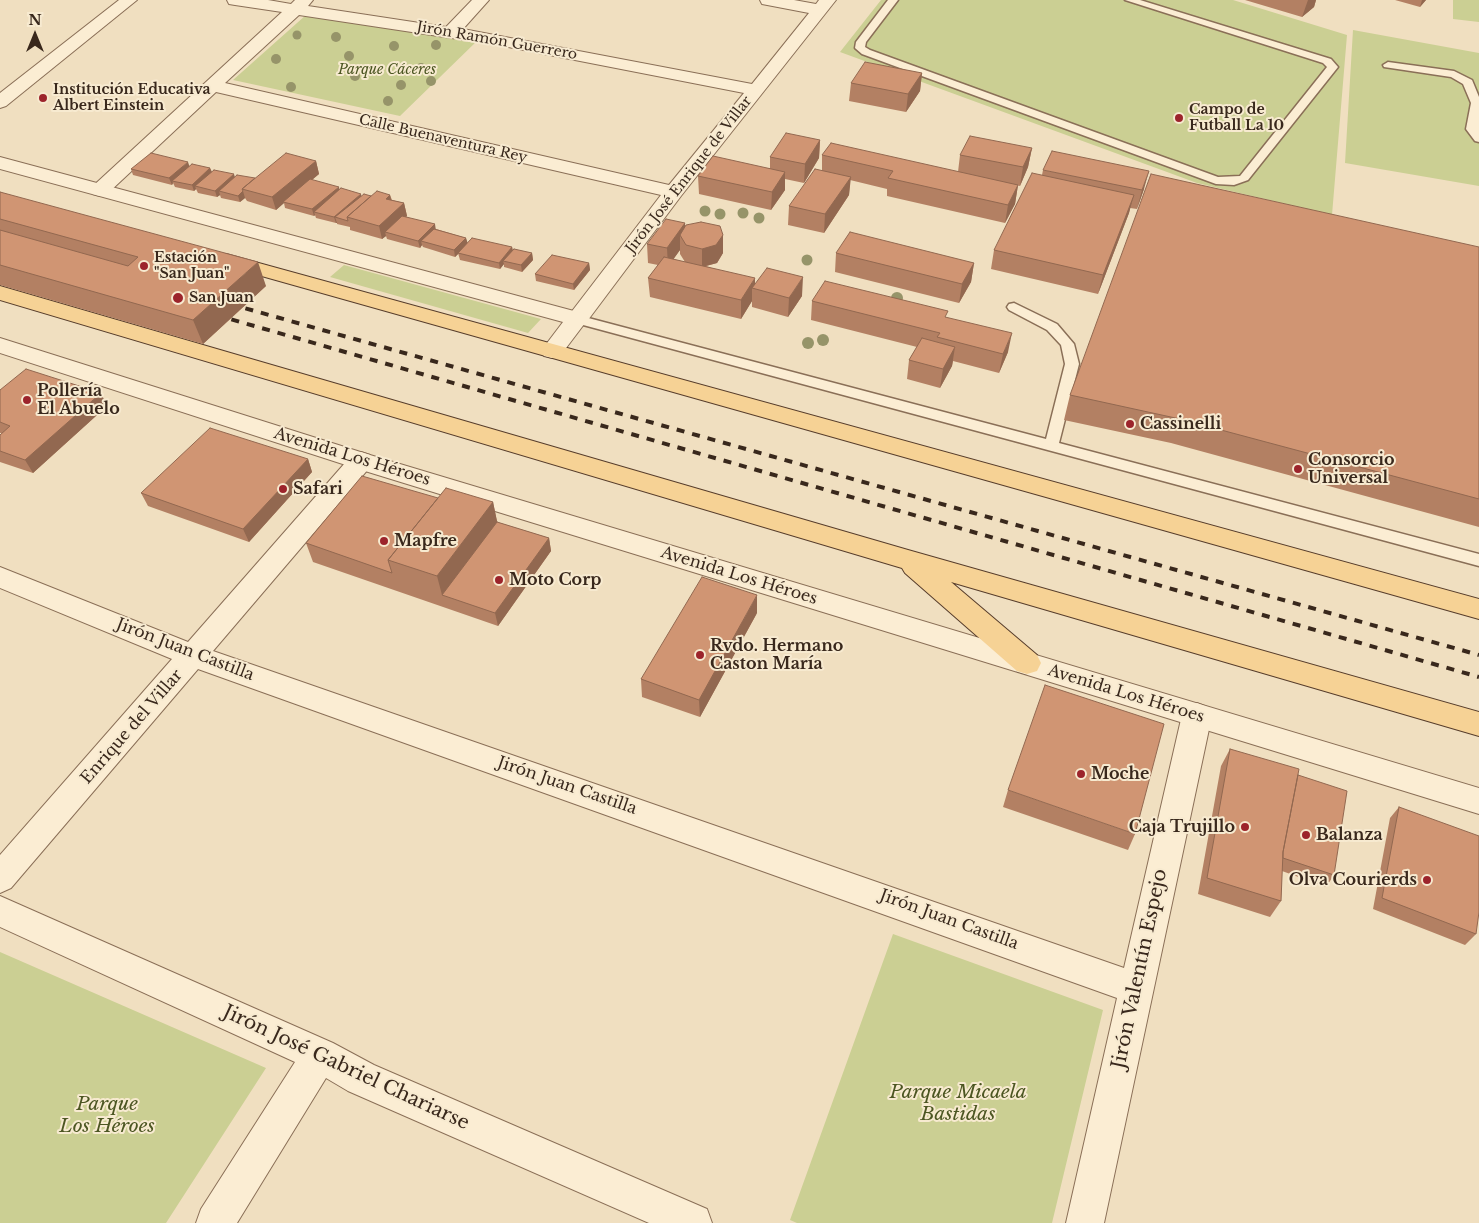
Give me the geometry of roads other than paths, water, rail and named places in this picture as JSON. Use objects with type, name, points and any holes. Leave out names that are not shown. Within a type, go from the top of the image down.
[{"type":"main road","points":[[205,254],[1479,609]]},
{"type":"main road","points":[[0,293],[908,560],[1479,724]]},
{"type":"main road","points":[[908,560],[1027,663]]},
{"type":"street","points":[[0,102],[129,0]]},
{"type":"street","name":"Jirón Ramón Guerrero","points":[[235,0],[301,4],[757,90]]},
{"type":"street","points":[[451,32],[481,0]]},
{"type":"street","points":[[768,0],[824,5]]},
{"type":"street","points":[[100,190],[301,4]]},
{"type":"street","name":"Jirón José Enrique de Villar","points":[[552,351],[674,192],[824,5]]},
{"type":"street","name":"Calle Buenaventura Rey","points":[[213,86],[674,192]]},
{"type":"street","points":[[0,163],[576,319]]},
{"type":"street","name":"Avenida Los Héroes","points":[[0,346],[361,461],[1479,801]]},
{"type":"street","name":"Enrique del Villar","points":[[0,878],[361,461]]},
{"type":"street","name":"Jirón Juan Castilla","points":[[0,577],[194,656],[1136,988]]},
{"type":"street","name":"Jirón Valentín Espejo","points":[[1085,1223],[1197,715]]},
{"type":"street","name":"Jirón José Gabriel Chariarse","points":[[0,911],[320,1056],[361,1078],[676,1220]]},
{"type":"street","points":[[215,1223],[320,1056]]},
{"type":"lane","points":[[893,0],[860,42],[860,48],[866,52],[1216,180],[1234,181],[1244,178],[1333,67],[1327,61],[1130,0]]},
{"type":"lane","points":[[1388,65],[1454,74],[1468,82],[1476,103],[1472,129],[1479,140]]},
{"type":"lane","points":[[1014,307],[1052,327],[1066,344],[1072,364],[1051,446]]},
{"type":"lane","points":[[576,319],[1479,560]]},
{"type":"railway","points":[[230,304],[1479,655]]},
{"type":"railway","points":[[216,315],[1479,677]]},
{"type":"place","name":"Institución Educativa Albert Einstein","points":[[43,98]]},
{"type":"place","name":"Campo de Futball La 10","points":[[1179,118]]},
{"type":"place","name":"Estación \"San Juan\"","points":[[144,266]]},
{"type":"place","name":"San Juan","points":[[178,298]]},
{"type":"place","name":"Pollería El Abuelo","points":[[27,400]]},
{"type":"place","name":"Cassinelli","points":[[1130,424]]},
{"type":"place","name":"Consorcio Universal","points":[[1298,469]]},
{"type":"place","name":"Safari","points":[[283,489]]},
{"type":"place","name":"Mapfre","points":[[384,541]]},
{"type":"place","name":"Moto Corp","points":[[499,580]]},
{"type":"place","name":"Rvdo. Hermano Caston María","points":[[700,655]]},
{"type":"place","name":"Moche","points":[[1081,774]]},
{"type":"place","name":"Caja Trujillo","points":[[1245,827]]},
{"type":"place","name":"Balanza","points":[[1306,835]]},
{"type":"place","name":"Olva Courierds","points":[[1427,880]]},
{"type":"park label","name":"Parque Cáceres","points":[[387,70]]},
{"type":"park label","name":"Parque Micaela Bastidas","points":[[958,1104]]},
{"type":"park label","name":"Parque Los Héroes","points":[[107,1116]]}]
